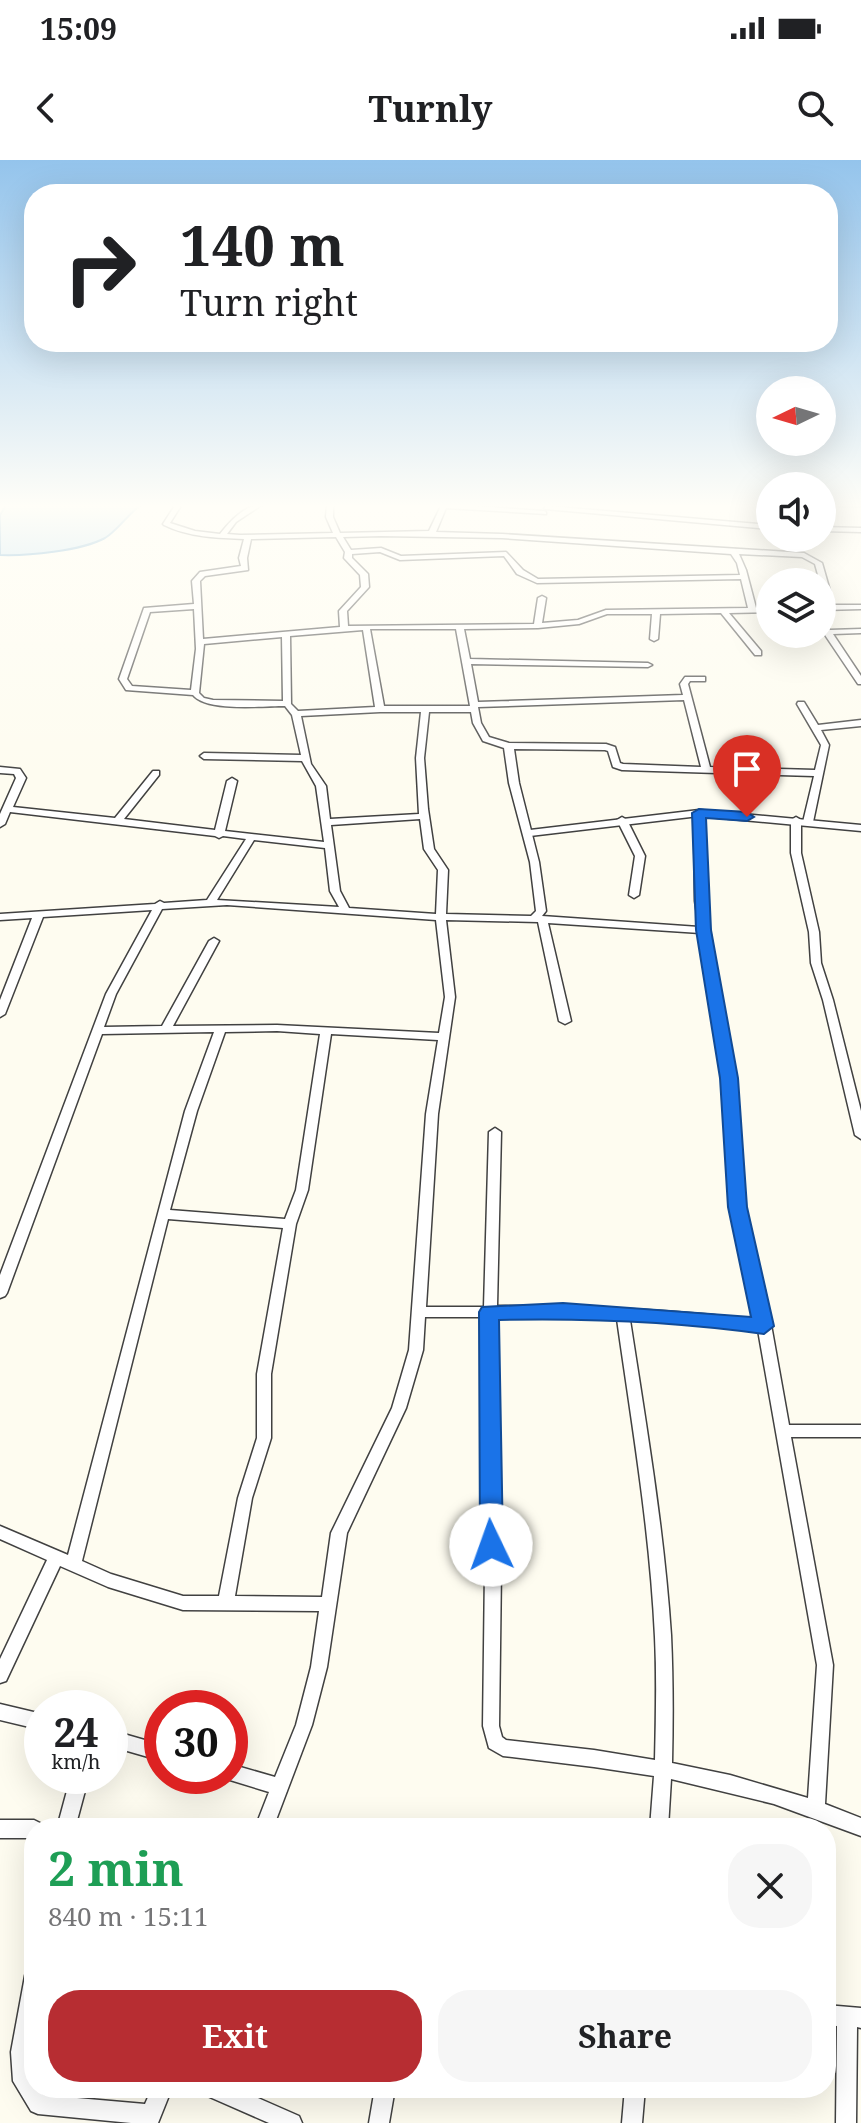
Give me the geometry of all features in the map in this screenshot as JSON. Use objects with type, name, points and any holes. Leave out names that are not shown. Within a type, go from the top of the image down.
[{"type":"street","points":[[195,693],[199,642],[196,596]]},
{"type":"street","points":[[344,629],[346,605],[356,596]]},
{"type":"street","points":[[748,596],[753,611]]},
{"type":"street","points":[[538,626],[542,598]]},
{"type":"street","points":[[197,606],[147,610],[123,679],[129,688],[195,693],[201,700],[213,703],[287,704]]},
{"type":"street","points":[[836,608],[861,607]]},
{"type":"street","points":[[199,642],[366,627],[538,626],[579,622],[606,612],[756,611]]},
{"type":"street","points":[[654,639],[656,612]]},
{"type":"street","points":[[724,612],[758,653]]},
{"type":"street","points":[[366,627],[380,709]]},
{"type":"street","points":[[460,627],[474,707],[486,739],[508,746],[606,747],[612,749],[616,765],[817,773]]},
{"type":"street","points":[[836,629],[861,631]]},
{"type":"street","points":[[286,635],[287,704],[296,714],[305,758],[321,786],[335,891],[345,909]]},
{"type":"street","points":[[836,646],[861,682]]},
{"type":"street","points":[[465,661],[648,665]]},
{"type":"street","points":[[702,679],[684,681],[706,768]]},
{"type":"street","points":[[296,714],[687,697]]},
{"type":"street","points":[[801,704],[818,728],[826,751],[802,821],[796,853],[814,932],[816,963],[861,1135]]},
{"type":"street","points":[[267,1818],[304,1725],[319,1667],[326,1604],[345,1519],[377,1460],[408,1383],[420,1312],[431,1125],[450,997],[441,917],[443,870],[429,849],[424,816],[420,758],[425,709]]},
{"type":"street","points":[[818,728],[861,723]]},
{"type":"street","points":[[508,746],[530,833],[541,911],[538,919],[565,1021]]},
{"type":"street","points":[[204,756],[305,758]]},
{"type":"street","points":[[0,770],[21,773],[9,809],[0,824]]},
{"type":"street","points":[[117,822],[156,773]]},
{"type":"street","points":[[219,835],[232,781]]},
{"type":"street","points":[[9,809],[330,846]]},
{"type":"street","points":[[530,833],[699,813],[861,828]]},
{"type":"street","points":[[699,813],[703,930],[729,1078],[737,1207],[764,1326],[825,1665],[816,1807]]},
{"type":"street","points":[[326,822],[424,816]]},
{"type":"street","points":[[622,820],[640,856],[634,895]]},
{"type":"street","points":[[211,902],[251,838]]},
{"type":"street","points":[[0,917],[211,902],[703,930]]},
{"type":"street","points":[[0,1293],[111,994],[160,904]]},
{"type":"street","points":[[0,1014],[38,916]]},
{"type":"street","points":[[166,1029],[214,941]]},
{"type":"street","points":[[97,1031],[221,1029],[445,1037]]},
{"type":"street","points":[[73,1565],[191,1111],[221,1029]]},
{"type":"street","points":[[226,1601],[245,1498],[264,1438],[264,1374],[290,1224],[302,1190],[326,1031]]},
{"type":"street","points":[[495,1132],[489,1312],[488,1486],[493,1606],[491,1726],[495,1742],[503,1748],[665,1769],[816,1807],[861,1827]]},
{"type":"street","points":[[163,1214],[290,1224]]},
{"type":"street","points":[[420,1312],[563,1311],[717,1320],[764,1326]]},
{"type":"street","points":[[623,1316],[662,1593],[665,1769],[660,1818]]},
{"type":"street","points":[[783,1431],[861,1431]]},
{"type":"street","points":[[0,1532],[55,1559],[172,1600],[326,1604]]},
{"type":"street","points":[[0,1676],[55,1559]]},
{"type":"street","points":[[0,1712],[24,1718]]},
{"type":"street","points":[[248,1777],[278,1786]]},
{"type":"street","points":[[69,1818],[75,1794]]},
{"type":"street","points":[[0,1829],[24,1829]]},
{"type":"street","points":[[846,2123],[854,2017]]},
{"type":"street","points":[[24,2034],[21,2052],[24,2083]]},
{"type":"street","points":[[34,2098],[38,2104],[150,2119],[158,2098]]},
{"type":"street","points":[[235,2098],[292,2123]]},
{"type":"street","points":[[379,2123],[383,2098]]},
{"type":"street","points":[[632,2123],[634,2098]]},
{"type":"route","points":[[491,1545],[488,1486],[489,1312],[563,1311],[717,1320],[764,1326],[754,1270],[737,1207],[729,1078],[710,952],[703,930],[698,846],[699,813],[747,817]]}]
